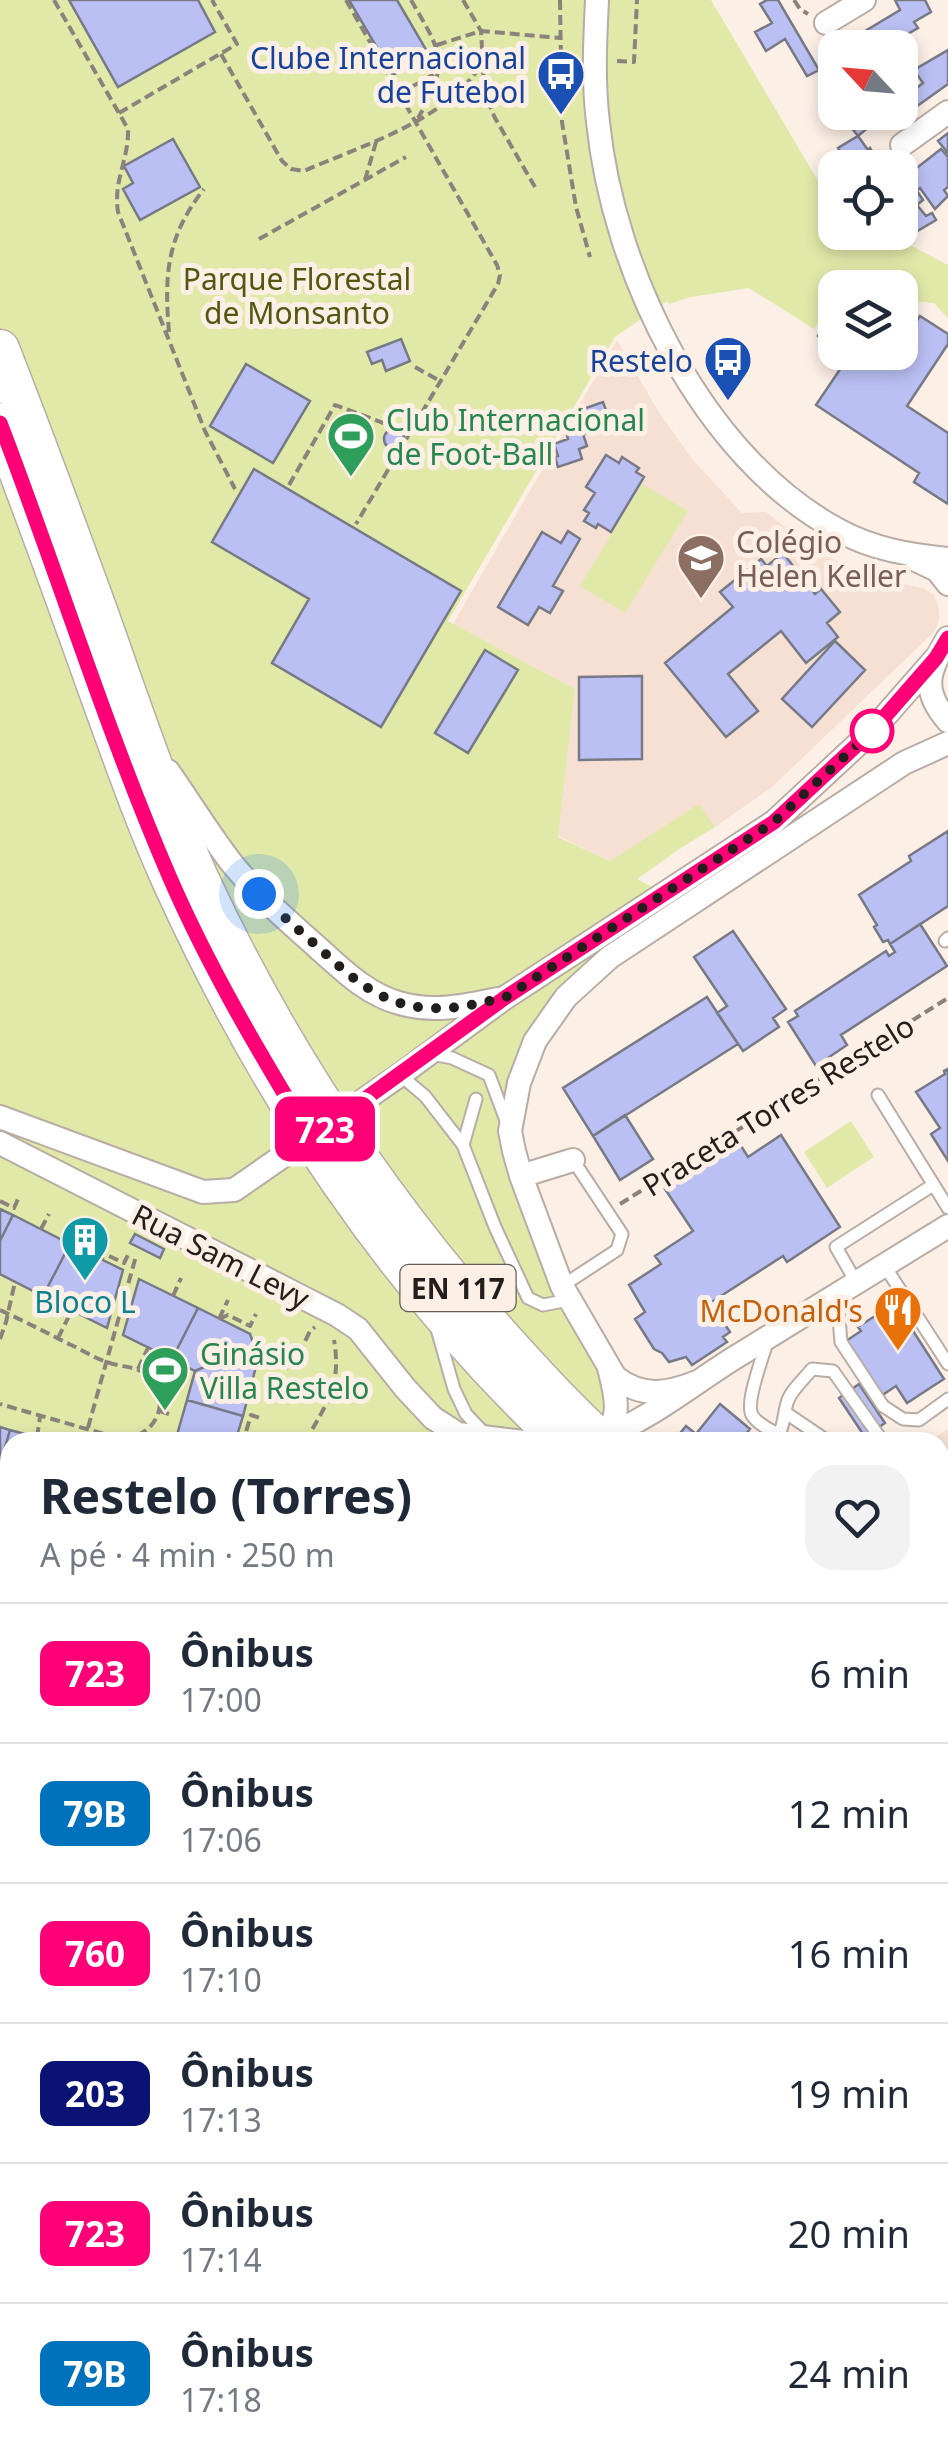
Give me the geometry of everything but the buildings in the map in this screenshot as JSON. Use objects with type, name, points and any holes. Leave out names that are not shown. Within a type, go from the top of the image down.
[{"type":"main road","name":"EN 117","points":[[0,348],[193,863],[286,1044],[323,1130],[392,1204],[433,1258],[522,1360],[592,1432]]},
{"type":"main road","points":[[0,423],[138,800],[172,882],[262,1059],[323,1130],[369,1220],[501,1381],[587,1432]]},
{"type":"street","points":[[597,0],[596,104],[608,188],[640,289],[691,386],[714,418],[777,488],[805,510],[838,531],[869,544],[904,554],[948,559]]},
{"type":"street","points":[[826,24],[864,0]]},
{"type":"street","points":[[902,145],[948,112]]},
{"type":"street","points":[[904,554],[937,570],[948,584]]},
{"type":"street","points":[[0,1117],[203,1192],[234,1190],[514,993],[774,822],[874,729],[942,648]]},
{"type":"street","points":[[942,648],[929,684],[934,702],[948,721]]},
{"type":"street","points":[[142,734],[259,894],[353,980],[398,1003],[428,1008],[456,1008],[537,987],[550,994],[553,1002],[544,1027]]},
{"type":"street","points":[[698,1382],[660,1393],[624,1384],[609,1368],[566,1293],[521,1176],[510,1131],[519,1082],[535,1041],[566,997],[610,957],[904,763],[948,743]]},
{"type":"street","name":"Rua Sam Levy","points":[[0,1143],[337,1315],[358,1329],[433,1418],[455,1432]]},
{"type":"street","points":[[521,1176],[573,1160]]},
{"type":"street","points":[[617,1432],[652,1415],[768,1336],[948,1226]]},
{"type":"street","points":[[608,1432],[616,1417],[609,1368]]},
{"type":"lane","points":[[430,1054],[452,1058],[488,1076],[510,1131]]},
{"type":"lane","points":[[400,1075],[425,1096],[463,1145],[494,1228],[528,1298],[543,1305],[566,1293],[617,1250],[622,1234],[573,1160]]},
{"type":"lane","name":"Praceta Torres Restelo","points":[[878,1096],[948,1208]]},
{"type":"lane","points":[[463,1145],[476,1099]]},
{"type":"lane","points":[[934,1186],[836,1247],[846,1289],[841,1342],[883,1406],[903,1418],[919,1420],[948,1399]]},
{"type":"lane","points":[[884,1265],[948,1364]]},
{"type":"lane","points":[[428,1296],[454,1389],[466,1414],[483,1432]]},
{"type":"lane","points":[[768,1336],[750,1410],[769,1432]]},
{"type":"lane","points":[[780,1432],[787,1400],[812,1369],[833,1370],[876,1432]]},
{"type":"lane","points":[[786,1414],[814,1432]]},
{"type":"path","points":[[54,0],[128,130],[115,195],[118,212],[205,431],[235,490]]},
{"type":"path","points":[[119,113],[237,44],[212,0]]},
{"type":"path","points":[[346,0],[500,275],[356,524]]},
{"type":"path","points":[[463,0],[481,31],[484,83],[495,118],[536,187]]},
{"type":"path","points":[[560,0],[562,122],[567,161],[590,257]]},
{"type":"path","points":[[412,1],[437,45],[438,72],[416,122]]},
{"type":"path","points":[[437,45],[481,31],[560,38]]},
{"type":"path","points":[[220,54],[282,161],[291,169],[304,171],[416,122],[468,84],[484,62]]},
{"type":"path","points":[[399,94],[438,72]]},
{"type":"path","points":[[364,180],[376,139]]},
{"type":"path","points":[[259,239],[406,157]]},
{"type":"path","points":[[169,336],[166,294],[172,246],[190,206],[204,189]]},
{"type":"path","points":[[415,366],[440,381]]},
{"type":"path","points":[[289,484],[336,405],[410,433]]},
{"type":"path","name":"Praceta Torres Restelo","points":[[608,1212],[948,998]]},
{"type":"path","points":[[0,1202],[14,1208],[18,1199]]},
{"type":"path","points":[[41,1229],[48,1214]]},
{"type":"path","points":[[106,1242],[98,1258],[109,1256],[124,1263],[130,1253]]},
{"type":"path","points":[[88,1430],[136,1256]]},
{"type":"path","points":[[173,1296],[182,1278]]},
{"type":"path","points":[[0,1339],[15,1282]]},
{"type":"path","points":[[228,1300],[219,1319],[228,1316],[250,1326],[256,1314]]},
{"type":"path","points":[[0,1310],[107,1362],[138,1369],[153,1380],[160,1411],[154,1423],[142,1432]]},
{"type":"path","points":[[58,1338],[72,1310]]},
{"type":"path","points":[[310,1432],[335,1386],[337,1315]]},
{"type":"path","points":[[279,1364],[292,1370],[306,1339]]},
{"type":"path","points":[[138,1369],[148,1348]]},
{"type":"path","points":[[157,1388],[176,1380]]},
{"type":"path","points":[[0,1404],[95,1432]]},
{"type":"path","points":[[160,1411],[170,1414]]},
{"type":"path","points":[[246,1432],[251,1414],[263,1418]]},
{"type":"path","points":[[38,1432],[40,1415]]},
{"type":"shaded area","name":"Colégio Helen Keller","points":[[617,340],[658,411],[692,459],[742,513],[766,512],[810,547],[839,562],[923,588],[934,595],[939,620],[935,631],[772,787],[715,827],[699,805],[610,861],[558,836],[575,689],[453,624]]},
{"type":"green space","name":"Parque Florestal de Monsanto","points":[[0,0],[711,0],[818,181],[818,250],[918,249],[948,265],[948,318],[934,303],[918,302],[918,270],[818,270],[818,323],[814,329],[749,288],[669,304],[667,301],[615,337],[448,621],[575,689],[558,837],[610,861],[699,804],[715,827],[637,879],[676,900],[564,995],[532,1040],[514,1151],[593,1342],[623,1432],[0,1432]]},
{"type":"green space","points":[[642,484],[688,511],[625,613],[580,586]]},
{"type":"green space","points":[[851,1121],[874,1157],[827,1188],[804,1152]]},
{"type":"bus line","name":"723","points":[[0,423],[138,800],[172,882],[262,1059],[311,1138],[506,997],[774,822],[874,729],[936,658],[948,638]]},
{"type":"place","name":"Clube Internacional de Futebol","points":[[561,116]]},
{"type":"place","name":"Restelo","points":[[728,402]]},
{"type":"place","name":"Club Internacional de Foot-Ball","points":[[351,478]]},
{"type":"place","name":"Colégio Helen Keller","points":[[701,600]]},
{"type":"place","name":"Bloco L","points":[[85,1282]]},
{"type":"place","name":"McDonald's","points":[[898,1352]]},
{"type":"place","name":"Ginásio Villa Restelo","points":[[165,1412]]},
{"type":"route","points":[[259,894],[353,980],[374,993],[398,1003],[428,1008],[456,1008],[506,997],[774,822],[872,731]]}]
